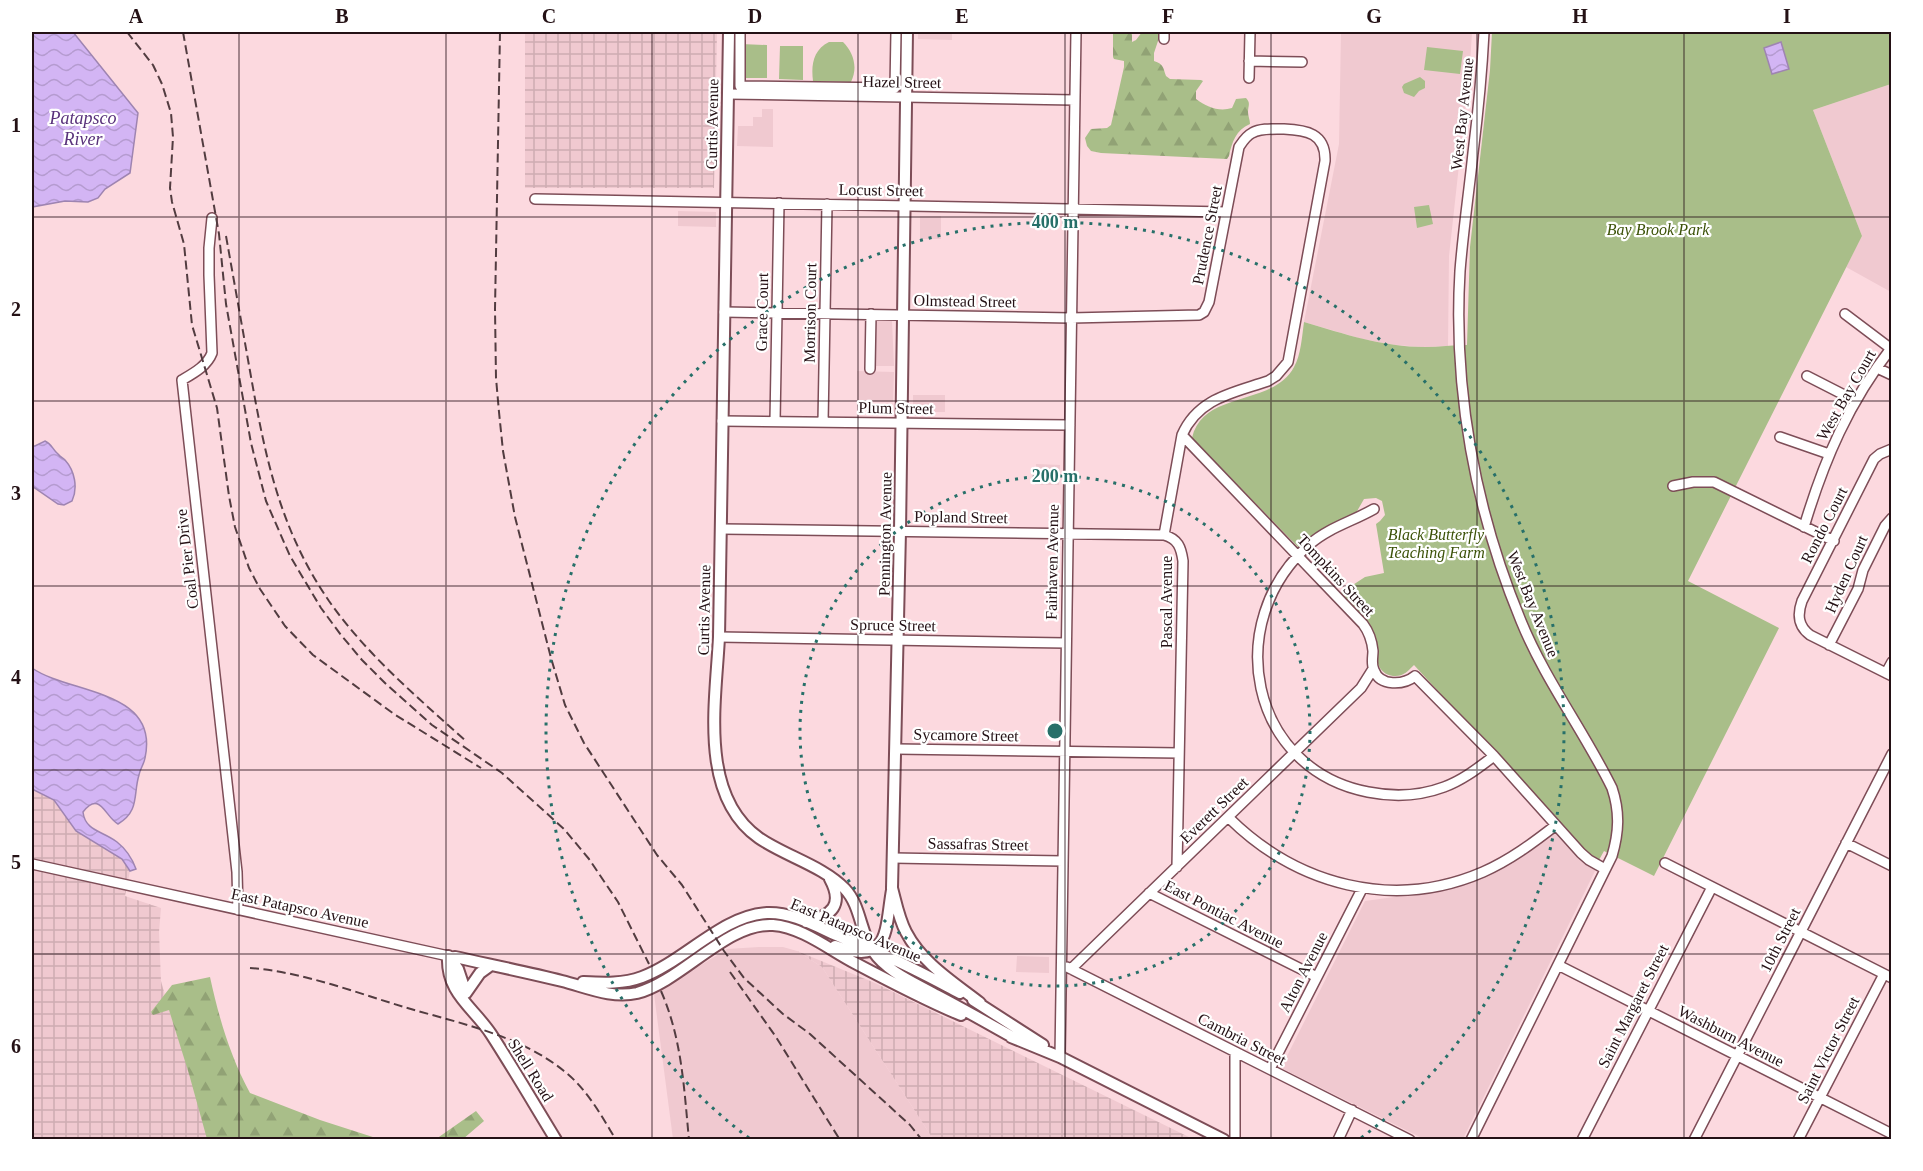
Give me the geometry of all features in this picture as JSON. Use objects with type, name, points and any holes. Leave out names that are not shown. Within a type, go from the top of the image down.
[{"type":"main road","name":"Curtis Avenue","points":[[729,32],[715,748],[722,788],[742,823],[758,837],[829,876],[843,887],[850,895],[873,951],[883,962],[903,976],[1016,1039]]},
{"type":"main road","name":"Pennington Avenue","points":[[907,32],[892,888],[901,920],[914,946],[931,964],[980,1003]]},
{"type":"main road","points":[[806,922],[829,915],[833,909],[836,894],[829,876]]},
{"type":"main road","points":[[801,933],[855,952],[873,951],[886,934],[892,888]]},
{"type":"main road","name":"East Patapsco Avenue","points":[[562,981],[613,983],[644,976],[731,924],[753,915],[778,914],[806,922],[886,955],[980,1003],[1060,1057]]},
{"type":"main road","name":"East Patapsco Avenue","points":[[452,956],[604,992],[637,993],[666,979],[747,929],[756,926],[777,926],[801,933],[856,964],[948,1010],[1060,1057],[1224,1140]]},
{"type":"main road","name":"Shell Road","points":[[452,956],[465,993],[478,1018]]},
{"type":"main road","name":"Shell Road","points":[[452,956],[448,966],[458,993],[490,1033],[556,1140]]},
{"type":"main road","points":[[465,993],[490,965]]},
{"type":"street","points":[[740,32],[740,86],[895,88],[896,32]]},
{"type":"street","name":"Fairhaven Avenue","points":[[1060,1057],[1076,32]]},
{"type":"street","points":[[1249,78],[1250,32]]},
{"type":"street","name":"West Bay Avenue","points":[[1471,1140],[1605,869],[1614,849],[1618,829],[1617,802],[1604,772],[1540,662],[1521,622],[1493,545],[1468,440],[1460,360],[1461,256],[1484,32]]},
{"type":"street","points":[[1249,61],[1302,62]]},
{"type":"street","name":"Hazel Street","points":[[728,94],[1075,100]]},
{"type":"street","name":"Prudence Street","points":[[1204,312],[1209,302],[1239,147],[1249,134],[1271,129],[1298,129],[1310,132],[1316,136],[1323,147],[1325,161]]},
{"type":"street","name":"Pascal Avenue","points":[[1177,867],[1182,561],[1177,541],[1164,535],[1182,435],[1190,420],[1204,405],[1268,381],[1276,376],[1288,362],[1325,161]]},
{"type":"street","name":"Locust Street","points":[[535,199],[1226,212]]},
{"type":"street","name":"Grace Court","points":[[776,421],[779,203]]},
{"type":"street","name":"Morrison Court","points":[[824,422],[827,204]]},
{"type":"street","name":"Coal Pier Drive","points":[[212,218],[209,266],[212,353],[204,365],[182,380],[237,872],[238,910]]},
{"type":"street","name":"Olmstead Street","points":[[724,312],[1071,318],[1194,317],[1204,312]]},
{"type":"street","points":[[1845,314],[1891,348]]},
{"type":"street","points":[[870,369],[871,315]]},
{"type":"street","name":"West Bay Court","points":[[1804,526],[1829,454],[1856,401],[1891,348]]},
{"type":"street","points":[[1877,368],[1892,375]]},
{"type":"street","points":[[1808,376],[1856,401]]},
{"type":"street","name":"Plum Street","points":[[722,421],[1070,425]]},
{"type":"street","name":"Tompkins Street","points":[[1182,435],[1353,611],[1368,631],[1373,649],[1373,669]]},
{"type":"street","points":[[1780,437],[1829,454]]},
{"type":"street","name":"Rondo Court","points":[[1829,645],[1804,631],[1799,623],[1800,608],[1874,459],[1890,449]]},
{"type":"street","points":[[1673,486],[1693,482],[1714,482],[1834,541]]},
{"type":"street","points":[[1374,510],[1320,537],[1298,556],[1286,570],[1269,601],[1258,633],[1257,651],[1260,680],[1266,704],[1278,730],[1296,752],[1324,776],[1341,785],[1379,794],[1422,793],[1442,788],[1458,781],[1494,756]]},
{"type":"street","name":"Hyden Court","points":[[1829,645],[1858,589],[1863,570],[1885,526],[1892,518]]},
{"type":"street","name":"Popland Street","points":[[720,529],[1164,535]]},
{"type":"street","name":"Spruce Street","points":[[718,637],[1066,643]]},
{"type":"street","points":[[1829,645],[1889,675],[1892,662]]},
{"type":"street","points":[[1373,669],[1381,679],[1396,683],[1410,680],[1415,676],[1494,756],[1589,860],[1605,869]]},
{"type":"street","name":"Everett Street","points":[[1071,969],[1361,688],[1373,669]]},
{"type":"street","name":"Sycamore Street","points":[[896,749],[1179,753]]},
{"type":"street","name":"10th Street","points":[[1694,1140],[1891,755]]},
{"type":"street","points":[[1229,818],[1258,844],[1285,861],[1318,875],[1362,889],[1401,891],[1424,889],[1482,872],[1510,858],[1556,825]]},
{"type":"street","points":[[1846,843],[1892,866]]},
{"type":"street","name":"Sassafras Street","points":[[893,858],[1063,861]]},
{"type":"street","points":[[1665,863],[1888,976]]},
{"type":"street","name":"East Patapsco Avenue","points":[[32,864],[452,956]]},
{"type":"street","name":"Saint Margaret Street","points":[[1582,1140],[1712,887]]},
{"type":"street","name":"Alton Avenue","points":[[1270,1069],[1362,889]]},
{"type":"street","name":"East Pontiac Avenue","points":[[1149,893],[1317,977]]},
{"type":"street","name":"Cambria Street","points":[[1061,965],[1410,1140]]},
{"type":"street","name":"Washburn Avenue","points":[[1558,965],[1892,1134]]},
{"type":"street","name":"Saint Victor Street","points":[[1798,1140],[1888,976]]},
{"type":"street","points":[[1234,1140],[1235,1052]]},
{"type":"street","points":[[1338,1140],[1352,1110]]},
{"type":"shaded area","points":[[525,32],[717,32],[714,188],[525,188]]},
{"type":"shaded area","points":[[918,32],[952,32],[952,40],[918,39]]},
{"type":"shaded area","points":[[1341,32],[1472,32],[1449,256],[1448,346],[1395,345],[1362,339],[1304,322],[1339,144]]},
{"type":"shaded area","points":[[1891,84],[1891,292],[1846,267],[1862,236],[1813,110]]},
{"type":"shaded area","points":[[762,109],[773,109],[773,147],[737,146],[738,126],[753,126],[753,117],[762,117]]},
{"type":"shaded area","points":[[678,211],[716,212],[716,227],[678,226]]},
{"type":"shaded area","points":[[920,216],[941,216],[941,239],[920,239]]},
{"type":"shaded area","points":[[874,321],[892,321],[894,366],[874,366]]},
{"type":"shaded area","points":[[857,371],[894,372],[893,402],[857,401]]},
{"type":"shaded area","points":[[913,395],[945,395],[945,412],[913,412]]},
{"type":"shaded area","points":[[1036,464],[1060,465],[1059,485],[1035,485]]},
{"type":"shaded area","points":[[32,790],[54,800],[76,831],[123,859],[130,871],[125,896],[161,908],[159,932],[161,981],[169,1010],[216,1139],[32,1139]]},
{"type":"shaded area","points":[[1557,834],[1596,869],[1463,1139],[1424,1139],[1283,1069],[1282,1066],[1365,901],[1423,893],[1455,885]]},
{"type":"shaded area","points":[[783,947],[797,951],[822,967],[933,1139],[673,1139],[654,994],[727,949]]},
{"type":"shaded area","points":[[797,951],[875,983],[1193,1139],[933,1139],[822,967]]},
{"type":"shaded area","points":[[1017,956],[1049,957],[1049,973],[1016,972]]},
{"type":"green space","points":[[1113,32],[1132,32],[1132,42],[1142,32],[1161,32],[1154,53],[1154,61],[1161,65],[1170,79],[1203,81],[1196,91],[1196,99],[1204,104],[1213,108],[1227,109],[1232,108],[1236,99],[1246,98],[1248,100],[1250,124],[1235,137],[1227,159],[1091,151],[1085,138],[1091,129],[1107,128],[1111,125],[1124,67],[1124,61],[1113,57]]},
{"type":"green space","name":"Bay Brook Park","points":[[1492,32],[1891,32],[1891,84],[1813,110],[1862,236],[1688,581],[1779,628],[1654,876],[1604,851],[1599,860],[1582,848],[1414,665],[1400,676],[1393,676],[1381,669],[1370,627],[1339,594],[1365,577],[1384,573],[1376,524],[1385,515],[1382,501],[1376,498],[1364,499],[1356,513],[1298,547],[1192,438],[1199,423],[1210,412],[1271,388],[1284,380],[1298,357],[1304,322],[1394,345],[1425,347],[1467,345],[1470,247],[1490,70]]},
{"type":"green space","points":[[829,42],[843,42],[850,51],[854,61],[851,82],[813,81],[814,58],[819,49]]},
{"type":"green space","points":[[741,44],[767,45],[767,78],[741,78]]},
{"type":"green space","points":[[780,46],[803,46],[803,80],[779,79]]},
{"type":"green space","points":[[1427,47],[1463,51],[1460,74],[1424,70]]},
{"type":"green space","points":[[1420,77],[1425,81],[1425,88],[1414,97],[1404,93],[1402,87],[1404,84]]},
{"type":"green space","points":[[1429,205],[1433,224],[1417,228],[1414,207]]},
{"type":"green space","points":[[210,977],[226,1037],[250,1093],[320,1120],[379,1139],[207,1139],[169,1010],[153,1015],[151,1012],[172,985]]},
{"type":"green space","points":[[476,1111],[484,1121],[463,1139],[436,1139]]},
{"type":"water","name":"Patapsco River","points":[[32,32],[73,32],[138,113],[130,173],[105,189],[98,198],[88,202],[65,201],[32,207]]},
{"type":"water","points":[[1781,42],[1789,69],[1772,74],[1764,48]]},
{"type":"water","points":[[45,441],[65,460],[73,474],[74,496],[72,501],[64,505],[58,504],[32,486],[32,446]]},
{"type":"water","points":[[32,668],[48,677],[108,697],[126,706],[139,718],[146,735],[145,758],[130,814],[118,824],[98,804],[89,806],[83,812],[84,818],[91,827],[112,838],[123,848],[131,857],[136,869],[130,871],[122,859],[76,831],[54,800],[32,789]]},
{"type":"railway","points":[[127,32],[153,65],[171,113],[173,137],[170,188],[184,244],[192,325],[217,408],[235,527],[249,568],[285,626],[313,655],[394,714],[481,768]]},
{"type":"railway","points":[[183,32],[219,234],[226,304],[251,443],[266,501],[290,556],[321,608],[341,635],[386,684],[432,725],[502,773],[564,829],[589,859],[618,902],[649,964]]},
{"type":"railway","points":[[500,32],[495,309],[499,412],[503,451],[515,517],[565,705],[584,743],[657,855],[682,885],[744,978],[783,1014],[810,1034],[910,1125],[922,1140]]},
{"type":"railway","points":[[226,236],[268,462],[286,519],[298,546],[312,574],[344,621],[393,675],[466,741]]},
{"type":"railway","points":[[250,968],[270,970],[328,983],[467,1025],[528,1048],[564,1071],[580,1086],[616,1140]]},
{"type":"railway","points":[[730,972],[776,1037],[840,1140]]},
{"type":"railway","points":[[661,991],[678,1046],[689,1140]]},
{"type":"park label","name":"Black Butterfly Teaching Farm","points":[[1436,543]]}]
